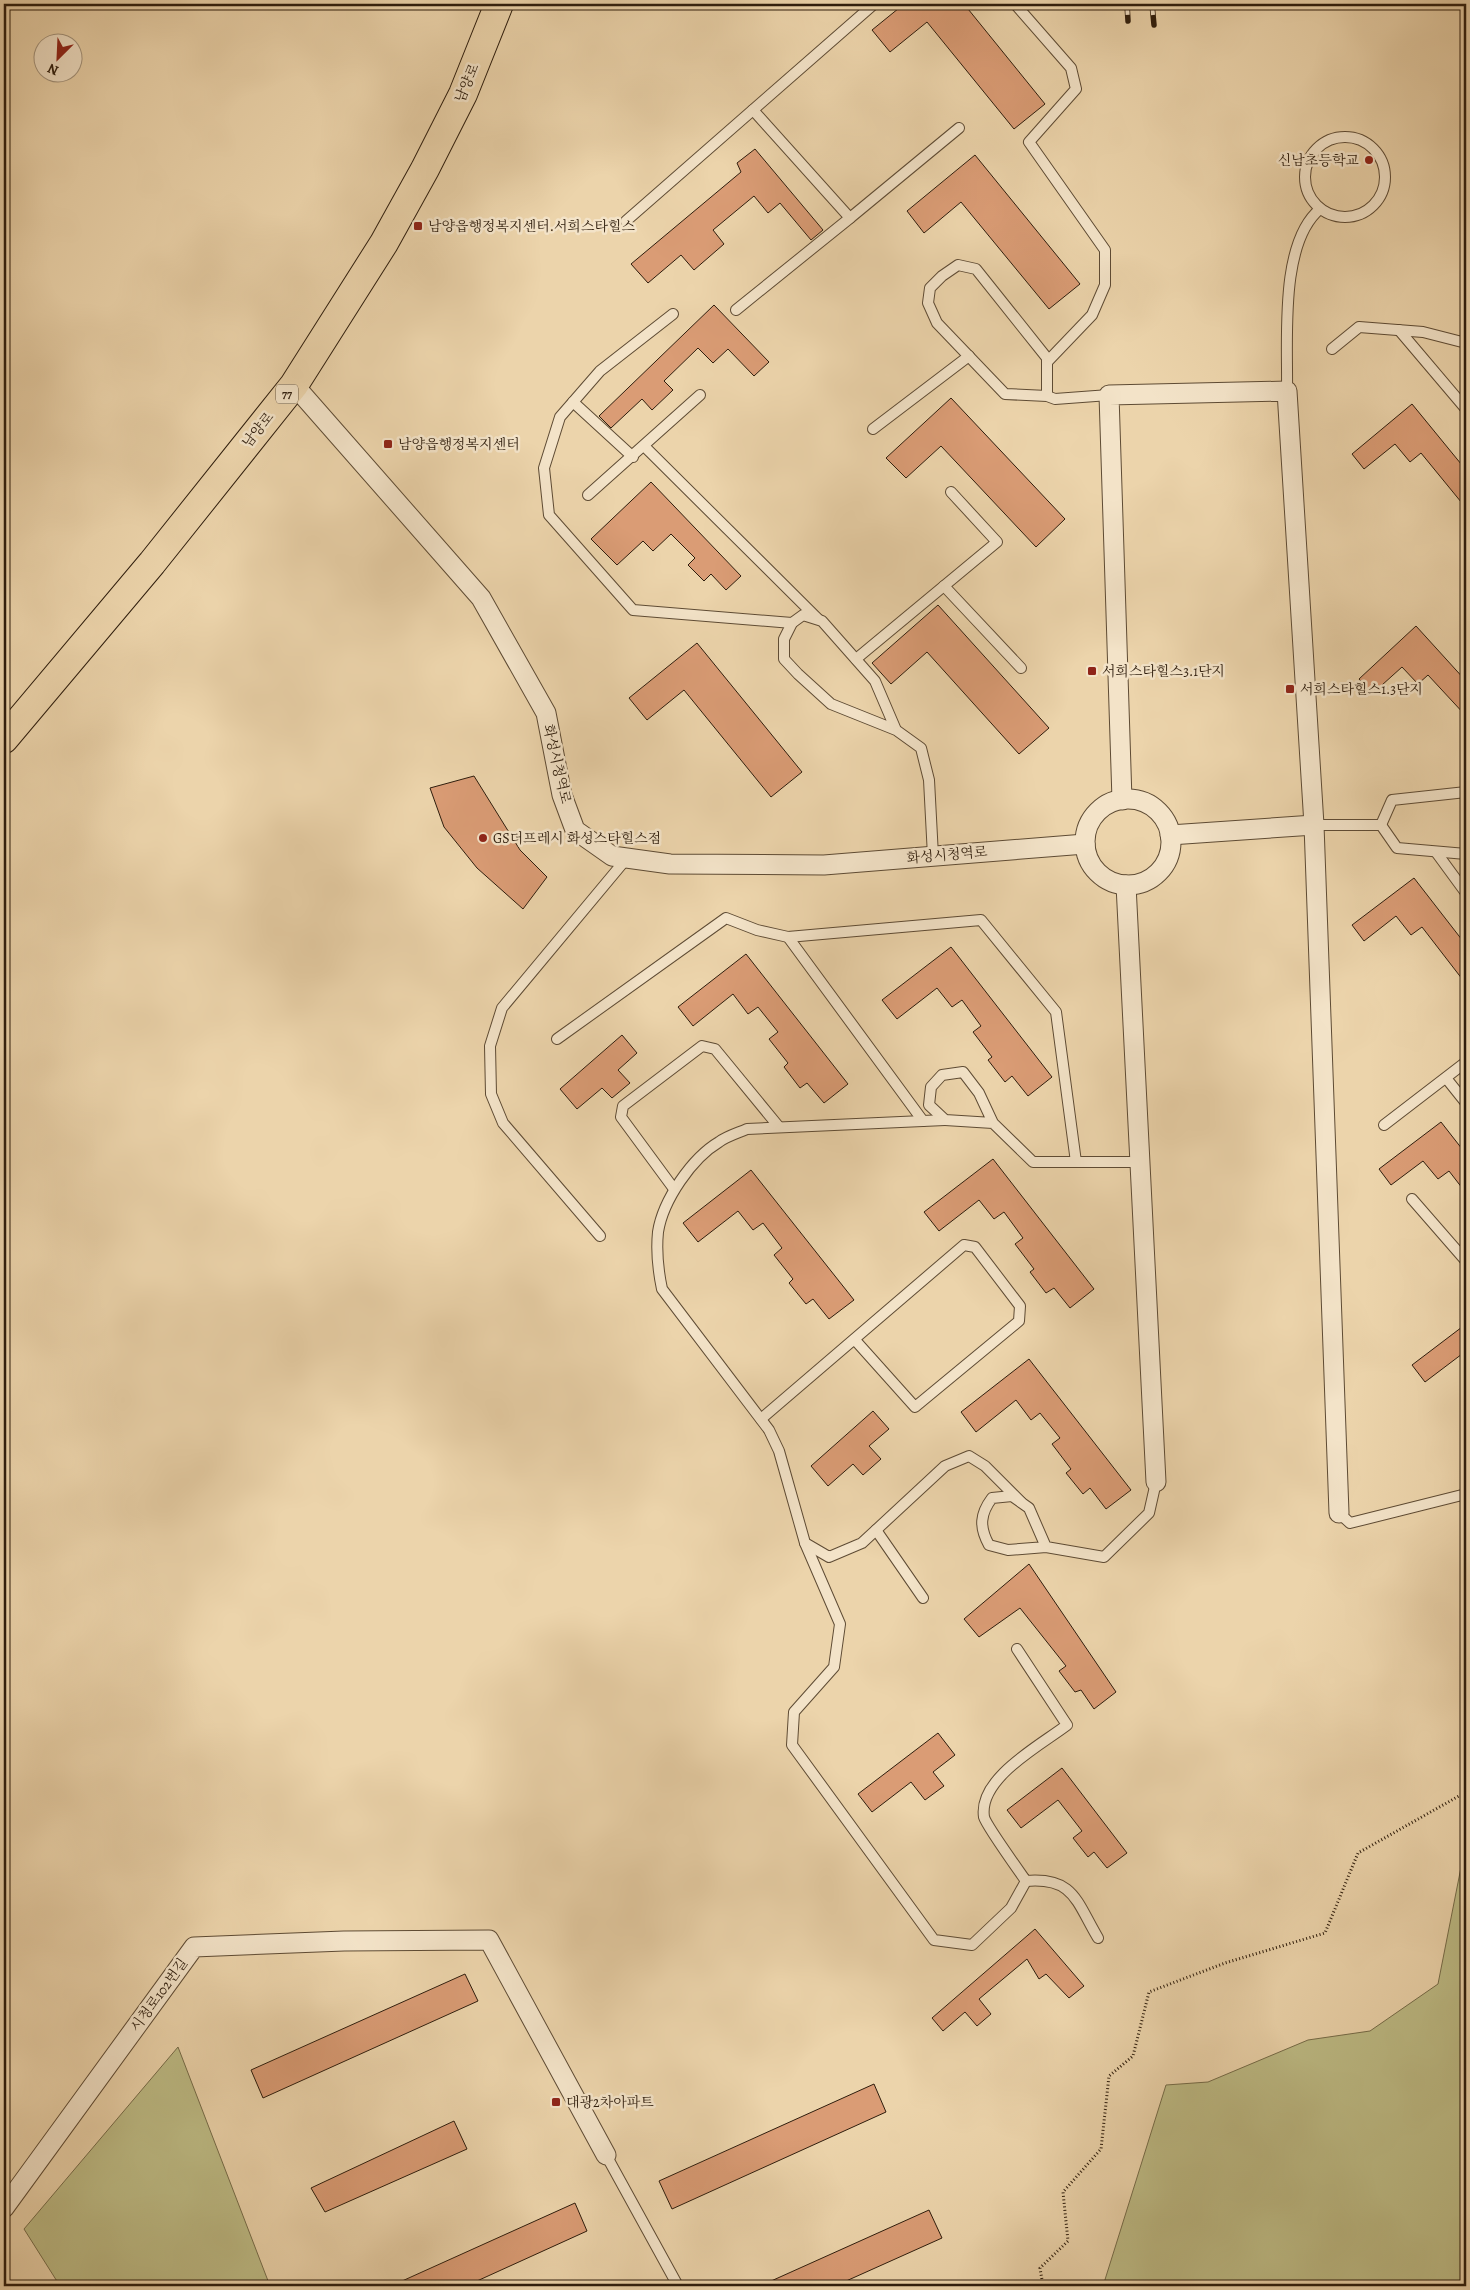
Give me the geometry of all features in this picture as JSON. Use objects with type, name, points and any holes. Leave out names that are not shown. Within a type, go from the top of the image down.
[{"type":"main road","name":"남양로","points":[[4,739],[152,563],[294,385],[384,243],[425,169],[463,94],[499,4]]},
{"type":"street","name":"화성시청역로","points":[[294,385],[481,598],[546,713],[562,795],[575,830],[612,856],[670,864],[824,865],[1085,844]]},
{"type":"street","points":[[1122,800],[1109,395],[1287,391],[1314,825],[1339,1513]]},
{"type":"street","points":[[1112,801],[1141,801],[1154,807],[1164,818],[1170,835],[1171,845],[1163,868],[1148,880],[1126,885],[1110,882],[1095,870],[1089,862],[1085,844],[1085,833],[1095,814],[1112,801]]},
{"type":"street","points":[[1170,835],[1314,825]]},
{"type":"street","points":[[1126,885],[1156,1482]]},
{"type":"street","name":"시청로102번길","points":[[4,2208],[194,1947],[344,1941],[489,1940],[606,2155]]},
{"type":"lane","points":[[626,221],[874,4]]},
{"type":"lane","points":[[1015,4],[1071,68],[1076,89],[1030,142],[1105,250],[1105,285],[1092,316],[1047,362]]},
{"type":"lane","points":[[753,110],[850,218]]},
{"type":"lane","points":[[736,310],[959,128]]},
{"type":"lane","points":[[1339,137],[1353,138],[1365,143],[1375,151],[1382,162],[1385,175],[1384,188],[1378,200],[1369,210],[1357,216],[1338,216],[1320,209],[1311,199],[1306,187],[1305,173],[1312,155],[1326,142],[1339,137]]},
{"type":"lane","points":[[1287,391],[1289,295],[1294,253],[1310,217],[1320,209]]},
{"type":"lane","points":[[1047,396],[1047,358],[976,269],[958,265],[942,276],[930,288],[928,303],[937,323],[1005,394],[1047,396],[1055,400],[1109,395]]},
{"type":"lane","points":[[673,314],[600,371],[560,417],[544,468],[549,514],[633,610],[792,623]]},
{"type":"lane","points":[[1332,349],[1359,327],[1423,332],[1466,343]]},
{"type":"lane","points":[[1399,330],[1466,409]]},
{"type":"lane","points":[[873,429],[969,356]]},
{"type":"lane","points":[[588,495],[645,447],[700,395]]},
{"type":"lane","points":[[573,402],[633,457]]},
{"type":"lane","points":[[645,447],[819,620],[876,681],[896,730]]},
{"type":"lane","points":[[856,659],[997,542],[951,492]]},
{"type":"lane","points":[[944,586],[1021,668]]},
{"type":"lane","points":[[819,620],[804,615],[792,623],[784,639],[784,659],[831,704],[896,730],[921,748],[928,780],[933,856]]},
{"type":"lane","points":[[1381,825],[1392,800],[1466,792]]},
{"type":"lane","points":[[1314,825],[1381,825]]},
{"type":"lane","points":[[1381,825],[1397,848],[1466,854]]},
{"type":"lane","points":[[1436,852],[1466,893]]},
{"type":"lane","points":[[600,1236],[503,1123],[490,1094],[490,1046],[502,1008],[627,858]]},
{"type":"lane","points":[[557,1039],[726,918],[757,930],[788,937],[981,920],[1056,1012],[1076,1162]]},
{"type":"lane","points":[[788,937],[923,1121]]},
{"type":"lane","points":[[674,1189],[621,1117],[623,1106],[702,1046],[716,1049],[778,1126]]},
{"type":"lane","points":[[1384,1125],[1466,1062]]},
{"type":"lane","points":[[945,1120],[929,1105],[930,1087],[942,1075],[962,1072],[979,1093],[993,1123],[1034,1162],[1140,1162]]},
{"type":"lane","points":[[1446,1078],[1466,1103]]},
{"type":"lane","points":[[993,1123],[945,1120],[778,1126],[747,1129],[718,1142],[695,1163],[674,1189],[658,1231],[657,1265],[662,1289],[761,1419],[780,1451],[805,1543],[840,1624],[834,1667],[794,1712],[792,1745],[934,1940],[972,1945],[1011,1908],[1026,1881]]},
{"type":"lane","points":[[1412,1199],[1466,1261]]},
{"type":"lane","points":[[761,1419],[964,1245],[975,1247],[1020,1306],[1019,1321],[915,1408],[855,1340]]},
{"type":"lane","points":[[805,1543],[829,1557],[862,1543],[945,1466],[969,1456],[985,1466],[1021,1502]]},
{"type":"lane","points":[[1046,1547],[1029,1508],[1012,1496],[992,1498],[983,1510],[982,1533],[988,1545],[1008,1550],[1046,1547],[1104,1557],[1149,1513],[1156,1482]]},
{"type":"lane","points":[[1339,1513],[1350,1523],[1466,1494]]},
{"type":"lane","points":[[876,1530],[923,1598]]},
{"type":"lane","points":[[1017,1649],[1067,1725],[998,1776],[987,1796],[984,1818],[1026,1881]]},
{"type":"lane","points":[[1026,1881],[1047,1879],[1067,1887],[1098,1938]]},
{"type":"lane","points":[[606,2155],[678,2286]]},
{"type":"path","points":[[1044,2286],[1040,2268],[1068,2241],[1062,2192],[1101,2149],[1109,2076],[1133,2056],[1149,1992],[1225,1963],[1325,1933],[1358,1853],[1466,1792]]},
{"type":"shaded area","points":[[1466,1842],[1466,2286],[1103,2286],[1166,2085],[1208,2082],[1308,2040],[1370,2031],[1438,1984]]},
{"type":"shaded area","points":[[178,2047],[270,2286],[60,2286],[24,2229]]},
{"type":"building","points":[[904,4],[964,4],[1045,104],[1014,129],[927,22],[890,52],[872,30]]},
{"type":"building","points":[[755,149],[823,230],[811,240],[780,203],[768,213],[754,196],[713,230],[724,244],[694,270],[681,255],[648,283],[631,264],[741,172],[737,163]]},
{"type":"building","points":[[975,155],[1080,284],[1049,309],[961,202],[924,233],[907,211]]},
{"type":"building","points":[[714,305],[769,362],[754,376],[728,349],[713,363],[698,348],[664,381],[673,390],[652,410],[642,399],[611,428],[599,416]]},
{"type":"building","points":[[951,398],[1065,519],[1036,547],[941,446],[906,478],[886,458]]},
{"type":"building","points":[[1412,404],[1466,470],[1466,508],[1421,453],[1410,462],[1395,444],[1364,469],[1352,454]]},
{"type":"building","points":[[651,482],[741,576],[726,590],[711,574],[704,581],[688,565],[695,558],[671,534],[653,551],[643,541],[617,565],[591,539]]},
{"type":"building","points":[[938,605],[1049,728],[1019,754],[927,652],[891,684],[872,663]]},
{"type":"building","points":[[1416,626],[1466,681],[1466,716],[1428,675],[1418,684],[1402,667],[1372,694],[1359,679]]},
{"type":"building","points":[[697,643],[802,772],[771,797],[684,690],[647,720],[629,698]]},
{"type":"building","name":"GS더프레시 화성스타힐스점","points":[[474,776],[520,850],[547,877],[523,909],[477,868],[444,827],[430,788]]},
{"type":"building","points":[[1414,878],[1466,945],[1466,984],[1422,927],[1411,935],[1396,916],[1364,941],[1352,925]]},
{"type":"building","points":[[951,947],[1052,1077],[1028,1096],[1012,1076],[1005,1082],[988,1060],[992,1057],[973,1032],[981,1026],[962,1000],[952,1007],[937,988],[897,1019],[882,1000]]},
{"type":"building","points":[[746,954],[848,1084],[824,1103],[807,1083],[800,1088],[784,1067],[788,1063],[769,1039],[778,1032],[758,1007],[748,1014],[733,994],[693,1026],[678,1007]]},
{"type":"building","points":[[622,1035],[637,1053],[618,1070],[630,1083],[612,1098],[602,1088],[577,1109],[560,1089]]},
{"type":"building","points":[[1441,1122],[1466,1154],[1466,1193],[1449,1171],[1438,1179],[1423,1161],[1391,1185],[1379,1169]]},
{"type":"building","points":[[993,1159],[1094,1289],[1070,1308],[1054,1288],[1046,1293],[1030,1272],[1034,1269],[1015,1244],[1023,1238],[1004,1212],[994,1219],[979,1200],[939,1231],[924,1212]]},
{"type":"building","points":[[751,1170],[854,1300],[829,1319],[813,1299],[806,1304],[789,1283],[793,1279],[774,1255],[782,1248],[763,1223],[753,1230],[738,1211],[698,1242],[683,1223]]},
{"type":"building","points":[[1466,1324],[1466,1351],[1425,1382],[1412,1365]]},
{"type":"building","points":[[1029,1359],[1131,1490],[1106,1509],[1090,1488],[1083,1494],[1066,1473],[1071,1469],[1052,1444],[1060,1438],[1040,1413],[1031,1420],[1016,1400],[976,1432],[961,1412]]},
{"type":"building","points":[[873,1411],[889,1429],[869,1446],[881,1459],[863,1475],[853,1464],[828,1486],[811,1466]]},
{"type":"building","points":[[1029,1564],[1116,1692],[1094,1709],[1081,1690],[1075,1692],[1059,1671],[1066,1666],[1020,1608],[979,1637],[964,1619]]},
{"type":"building","points":[[938,1733],[955,1755],[933,1772],[944,1786],[925,1800],[911,1782],[872,1812],[858,1794]]},
{"type":"building","points":[[1062,1768],[1127,1853],[1107,1868],[1094,1852],[1088,1857],[1073,1838],[1082,1831],[1058,1800],[1021,1828],[1007,1810]]},
{"type":"building","points":[[1035,1929],[1084,1986],[1069,1998],[1046,1974],[1039,1979],[1027,1959],[979,1999],[991,2014],[977,2026],[965,2012],[943,2031],[932,2018]]},
{"type":"building","points":[[465,1974],[478,2001],[263,2098],[251,2070]]},
{"type":"building","points":[[874,2084],[886,2112],[672,2209],[659,2181]]},
{"type":"building","points":[[454,2121],[467,2149],[325,2212],[311,2188]]},
{"type":"building","points":[[575,2203],[587,2231],[466,2286],[391,2286]]},
{"type":"building","points":[[929,2210],[942,2238],[835,2286],[760,2286]]},
{"type":"railway","points":[[1127,4],[1128,21]]},
{"type":"railway","points":[[1152,4],[1154,25]]},
{"type":"place","name":"신남초등학교","points":[[1369,160]]},
{"type":"place","name":"남양읍행정복지센터.서희스타힐스","points":[[418,226]]},
{"type":"place","name":"남양읍행정복지센터","points":[[388,444]]},
{"type":"place","name":"서희스타힐스3.1단지","points":[[1092,671]]},
{"type":"place","name":"서희스타힐스1.3단지","points":[[1290,689]]},
{"type":"place","name":"GS더프레시 화성스타힐스점","points":[[483,838]]},
{"type":"place","name":"대광2차아파트","points":[[556,2102]]}]
